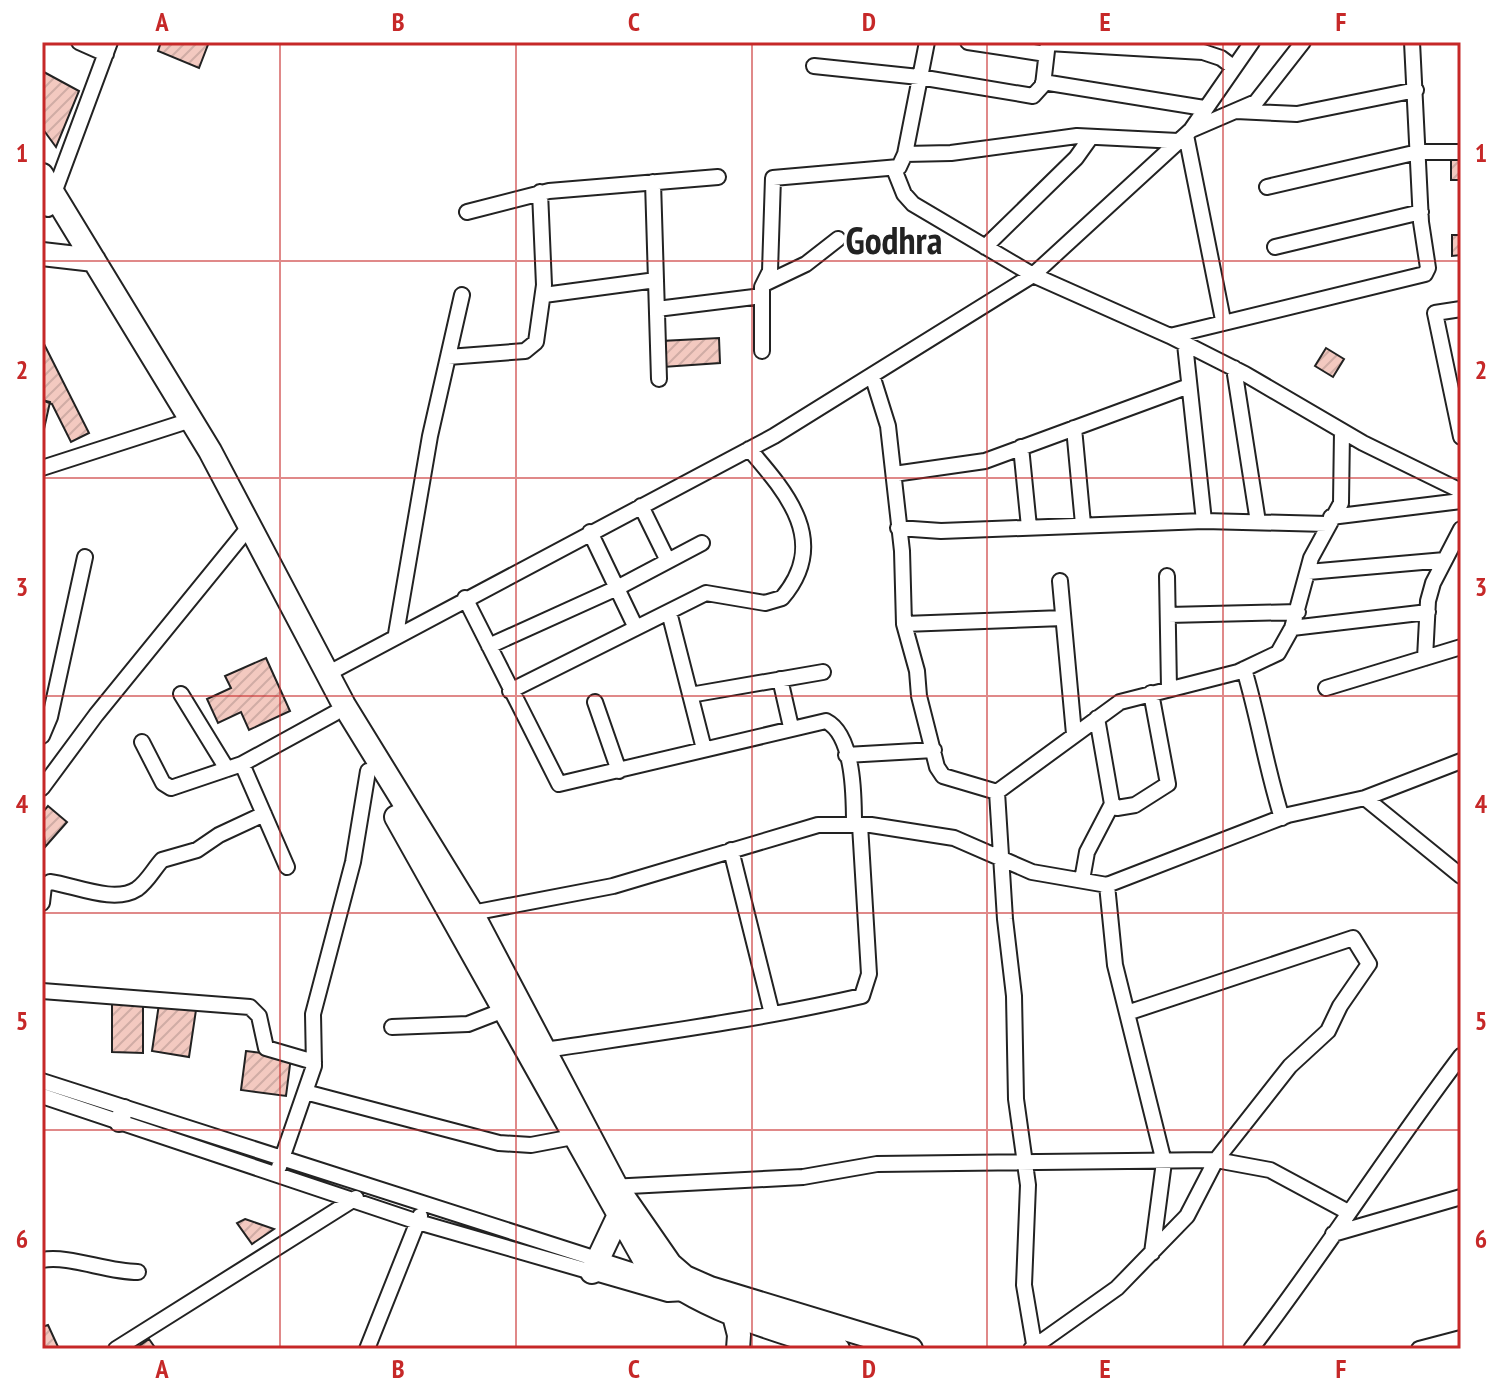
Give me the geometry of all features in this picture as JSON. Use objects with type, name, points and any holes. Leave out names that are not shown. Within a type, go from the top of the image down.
[{"type":"main road","points":[[42,175],[48,201],[85,253],[186,422],[335,713],[573,1137],[670,1264],[702,1291],[739,1335],[738,1349]]},
{"type":"main road","points":[[42,240],[85,253]]},
{"type":"main road","points":[[42,254],[85,253]]},
{"type":"main road","points":[[245,532],[472,913],[545,1050],[609,1187],[618,1217],[646,1263],[702,1291],[835,1344],[911,1349]]},
{"type":"main road","points":[[594,1266],[618,1217]]},
{"type":"street","points":[[48,201],[108,48],[79,42]]},
{"type":"street","points":[[762,351],[763,290],[770,271],[773,178],[894,169],[905,154],[927,42]]},
{"type":"street","points":[[968,42],[1047,47],[1156,46],[1213,54],[1233,67]]},
{"type":"street","points":[[327,674],[396,634],[749,449],[1033,275],[1185,135],[1252,42]]},
{"type":"street","points":[[905,154],[941,154],[1060,137],[1185,135],[1256,102],[1303,42]]},
{"type":"street","points":[[1170,336],[1223,320],[1418,278],[1428,268],[1421,212],[1412,42]]},
{"type":"street","points":[[814,66],[919,77],[1024,96],[1039,92],[1047,47]]},
{"type":"street","points":[[1043,82],[1204,108]]},
{"type":"street","points":[[1236,111],[1297,114],[1416,90]]},
{"type":"street","points":[[1185,135],[1223,320]]},
{"type":"street","points":[[985,247],[1076,158],[1091,137]]},
{"type":"street","points":[[1267,187],[1418,152],[1461,152]]},
{"type":"street","points":[[894,169],[904,194],[913,204],[1033,275],[1234,368],[1342,431],[1461,491]]},
{"type":"street","points":[[467,212],[540,192],[718,177]]},
{"type":"street","points":[[653,182],[659,379]]},
{"type":"street","points":[[448,357],[531,348],[541,321],[544,295],[540,192]]},
{"type":"street","points":[[1275,247],[1421,212]]},
{"type":"street","points":[[657,309],[763,290],[806,264],[838,239]]},
{"type":"street","points":[[544,295],[656,280]]},
{"type":"street","points":[[396,634],[430,436],[462,295]]},
{"type":"street","points":[[1460,427],[1454,363],[1435,313],[1461,309]]},
{"type":"street","points":[[1185,344],[1204,521]]},
{"type":"street","points":[[1234,368],[1258,522]]},
{"type":"street","points":[[872,375],[888,426],[904,624],[937,767],[943,776],[997,792]]},
{"type":"street","points":[[894,474],[968,465],[1189,386]]},
{"type":"street","points":[[42,468],[186,422]]},
{"type":"street","points":[[1074,428],[1083,524]]},
{"type":"street","points":[[997,792],[1120,702],[1244,669],[1278,653],[1292,628],[1308,572],[1329,520],[1341,503],[1342,431]]},
{"type":"street","points":[[1021,447],[1029,527]]},
{"type":"street","points":[[510,691],[706,593],[765,603],[782,598],[802,557],[798,514],[749,449]]},
{"type":"street","points":[[898,528],[941,531],[1083,524],[1329,520],[1461,501]]},
{"type":"street","points":[[641,506],[668,561]]},
{"type":"street","points":[[1425,658],[1433,583],[1461,529]]},
{"type":"street","points":[[42,788],[96,715],[245,532]]},
{"type":"street","points":[[590,532],[636,628]]},
{"type":"street","points":[[489,646],[617,588],[702,543]]},
{"type":"street","points":[[42,736],[50,717],[85,557]]},
{"type":"street","points":[[1308,572],[1445,560]]},
{"type":"street","points":[[1167,576],[1169,688]]},
{"type":"street","points":[[1060,581],[1074,734]]},
{"type":"street","points":[[465,598],[559,784],[791,727],[830,722],[846,755],[854,785],[867,988],[862,996],[724,1025],[646,1033],[545,1050]]},
{"type":"street","points":[[669,612],[704,749]]},
{"type":"street","points":[[1168,615],[1298,612]]},
{"type":"street","points":[[1292,628],[1428,612]]},
{"type":"street","points":[[904,624],[1063,618]]},
{"type":"street","points":[[1326,688],[1461,647]]},
{"type":"street","points":[[1244,669],[1262,729],[1263,759],[1282,818]]},
{"type":"street","points":[[690,695],[823,672]]},
{"type":"street","points":[[780,679],[791,727]]},
{"type":"street","points":[[1112,804],[1117,808],[1135,805],[1168,784],[1151,693]]},
{"type":"street","points":[[181,694],[235,766],[264,814],[287,867]]},
{"type":"street","points":[[595,702],[619,771]]},
{"type":"street","points":[[142,742],[168,787],[235,766],[335,713]]},
{"type":"street","points":[[1082,880],[1087,852],[1112,804],[1097,718]]},
{"type":"street","points":[[846,755],[934,750]]},
{"type":"street","points":[[472,913],[613,886],[818,825],[857,825],[954,838],[1032,872],[1107,885],[1282,818],[1365,798],[1461,761]]},
{"type":"street","points":[[277,1175],[314,1062],[313,1014],[353,862],[368,771]]},
{"type":"street","points":[[997,792],[1005,919],[1010,944],[1016,1099],[1028,1185],[1024,1285],[1032,1346],[1096,1305],[1187,1216],[1216,1160],[1290,1066],[1328,1031],[1340,1006],[1369,964],[1362,948],[1353,938],[1127,1013]]},
{"type":"street","points":[[1365,798],[1461,876]]},
{"type":"street","points":[[42,903],[44,886],[50,882],[113,894],[130,893],[155,873],[162,860],[197,850],[264,814]]},
{"type":"street","points":[[731,850],[772,1014]]},
{"type":"street","points":[[1107,885],[1115,965],[1164,1162],[1152,1253]]},
{"type":"street","points":[[42,991],[250,1007],[259,1016],[266,1048],[314,1062]]},
{"type":"street","points":[[392,1027],[468,1024],[504,1010]]},
{"type":"street","points":[[1251,1349],[1461,1056]]},
{"type":"street","points":[[42,1081],[122,1115],[351,1201],[418,1222],[702,1291]]},
{"type":"street","points":[[305,1092],[499,1143],[531,1145],[573,1137]]},
{"type":"street","points":[[42,1096],[282,1158],[374,1186],[668,1294],[702,1291]]},
{"type":"street","points":[[609,1187],[790,1179],[877,1164],[1216,1160],[1270,1170],[1348,1212]]},
{"type":"street","points":[[116,1349],[374,1186]]},
{"type":"street","points":[[1333,1234],[1461,1197]]},
{"type":"street","points":[[367,1349],[426,1203]]},
{"type":"street","points":[[42,1260],[63,1259],[103,1271],[138,1272]]},
{"type":"street","points":[[1419,1349],[1461,1338]]},
{"type":"building","points":[[161,42],[209,42],[199,68],[158,51]]},
{"type":"building","points":[[42,71],[79,91],[56,147],[42,128]]},
{"type":"building","points":[[1451,157],[1461,157],[1461,180],[1451,180]]},
{"type":"building","points":[[1452,235],[1461,235],[1461,255],[1452,256]]},
{"type":"building","points":[[719,338],[720,363],[663,367],[661,341]]},
{"type":"building","points":[[42,340],[89,433],[71,442],[52,404],[42,400]]},
{"type":"building","points":[[1326,348],[1344,359],[1333,377],[1315,366]]},
{"type":"building","points":[[42,400],[50,402],[42,438]]},
{"type":"building","points":[[266,658],[290,711],[249,730],[241,712],[218,723],[207,699],[231,688],[225,676]]},
{"type":"building","points":[[48,806],[67,822],[45,847],[42,813]]},
{"type":"building","points":[[112,1004],[143,1004],[143,1053],[112,1052]]},
{"type":"building","points":[[159,1004],[196,1010],[189,1057],[152,1051]]},
{"type":"building","points":[[246,1051],[291,1057],[286,1096],[241,1090]]},
{"type":"building","points":[[245,1219],[274,1229],[252,1244],[237,1223]]},
{"type":"building","points":[[48,1325],[59,1349],[42,1349],[42,1327]]},
{"type":"building","points":[[149,1339],[156,1349],[135,1349]]},
{"type":"district","name":"Godhra","points":[[894,239]]}]
